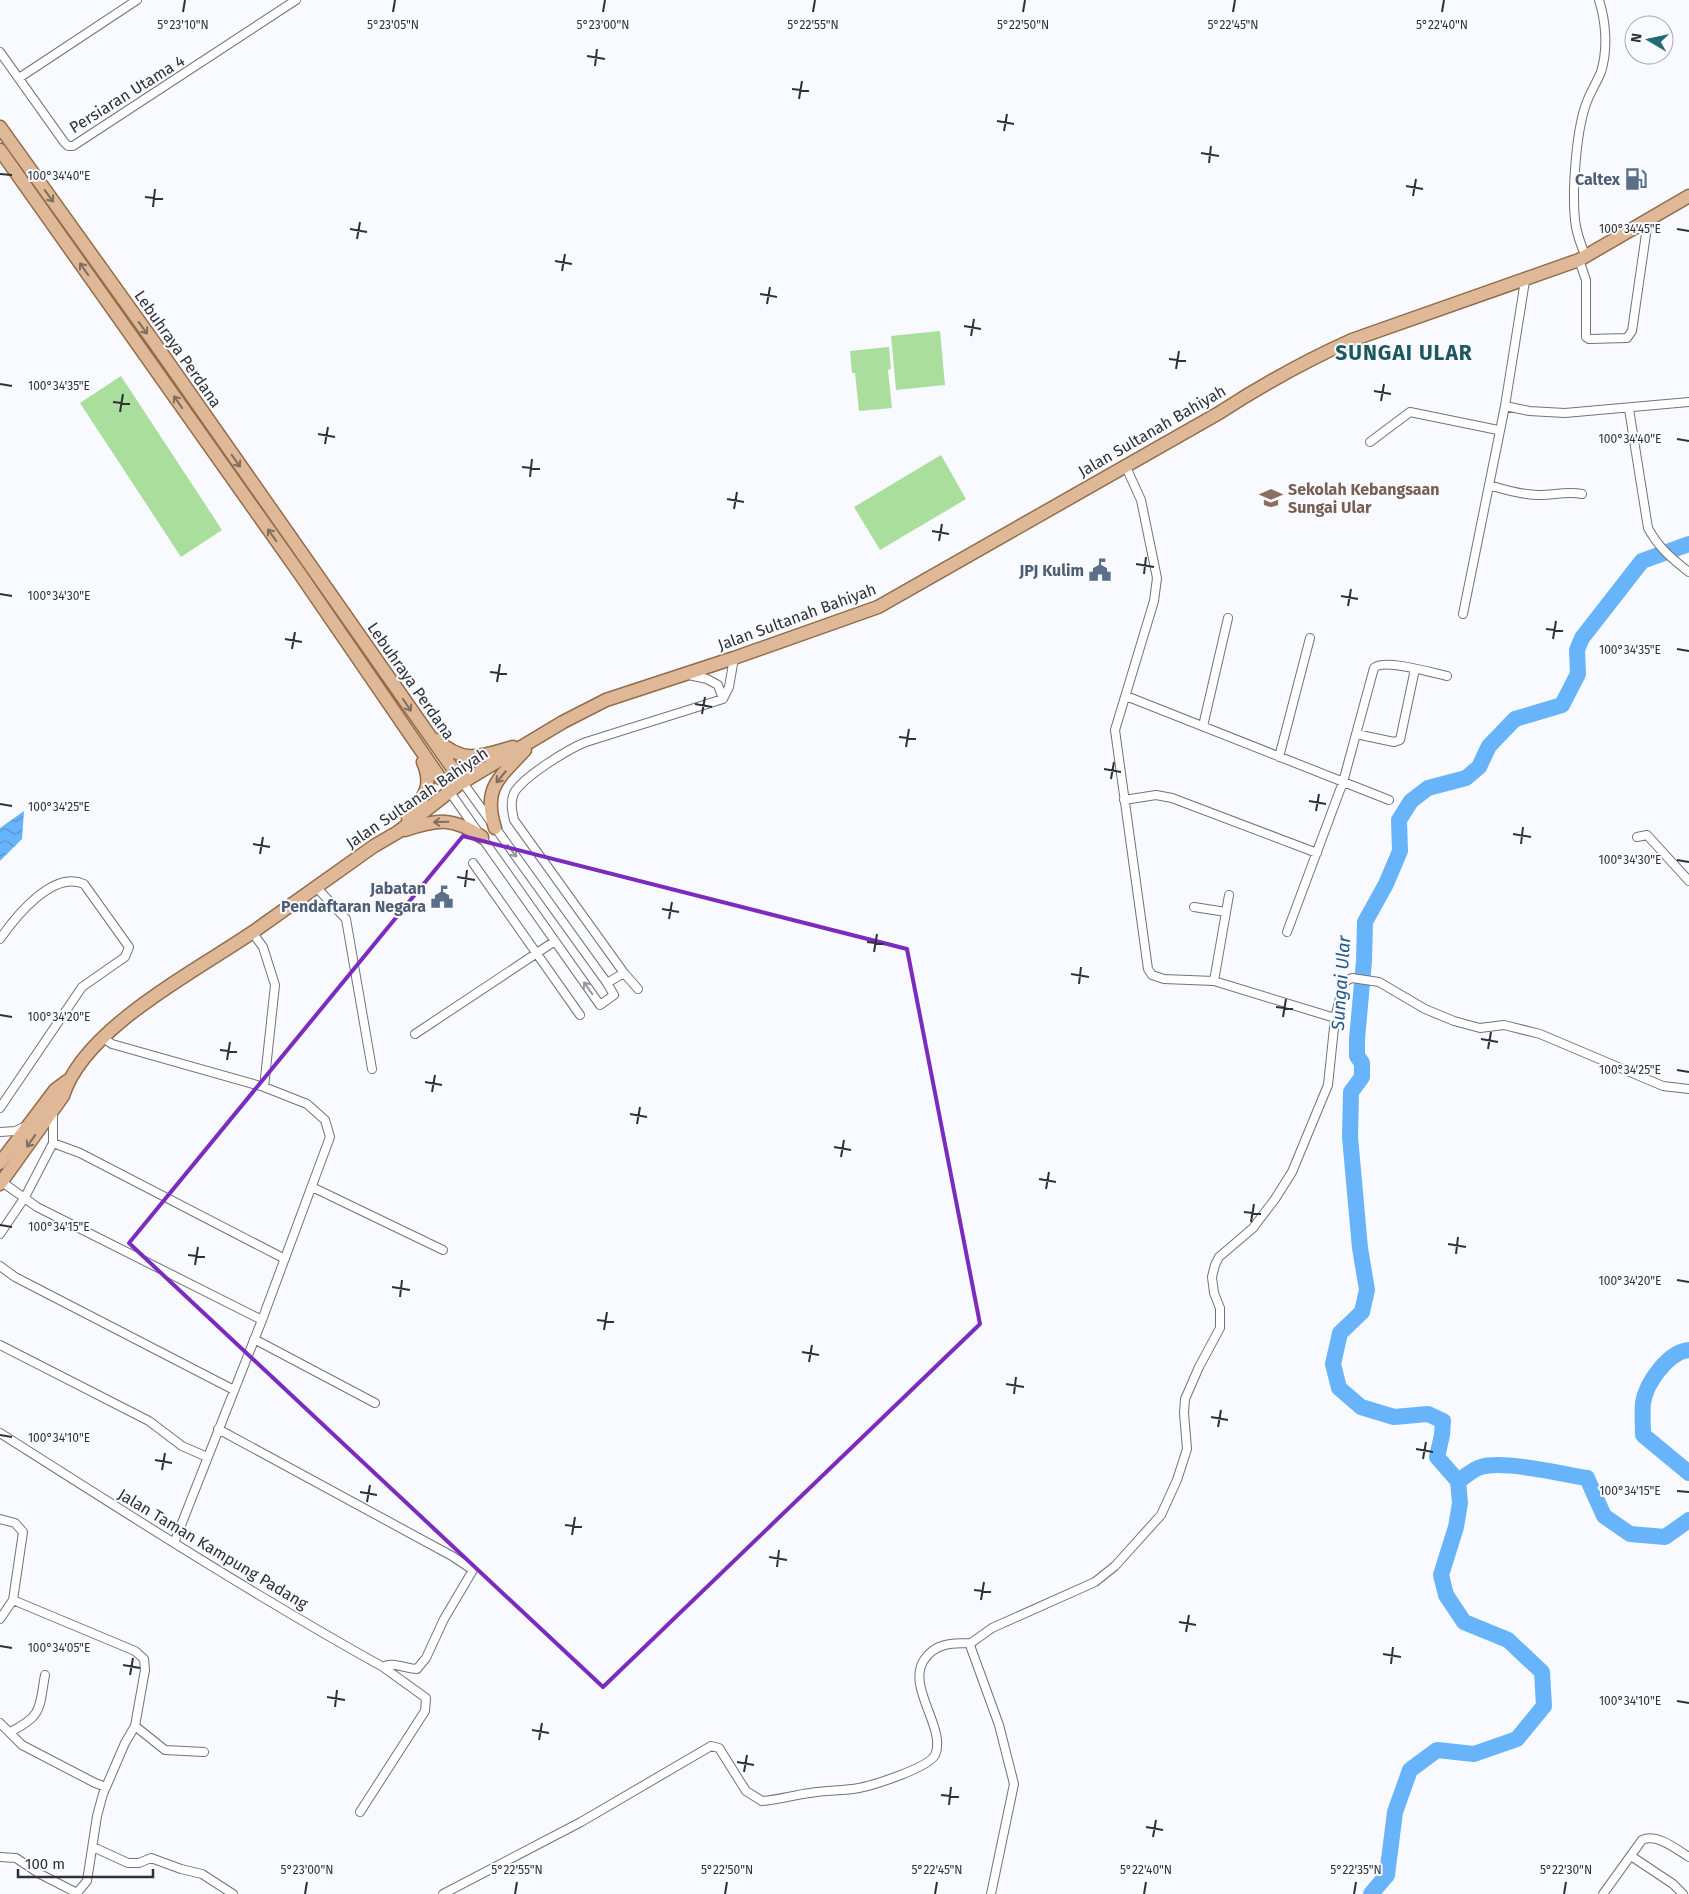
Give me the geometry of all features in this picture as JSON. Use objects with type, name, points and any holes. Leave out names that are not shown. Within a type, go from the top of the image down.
[{"type":"main road","name":"Lebuhraya Perdana","points":[[0,128],[340,607],[412,724],[440,778],[457,786]]},
{"type":"main road","name":"Lebuhraya Perdana","points":[[0,150],[394,710],[412,724],[453,769],[457,786]]},
{"type":"main road","name":"Jalan Sultanah Bahiyah","points":[[0,1164],[55,1090],[67,1081],[117,1024],[398,832],[457,786],[563,722],[606,700],[734,658],[878,607],[1219,413],[1271,380],[1323,353],[1398,323],[1582,259],[1689,196]]},
{"type":"main road","points":[[300,574],[326,598],[340,607],[350,633],[382,680],[394,710]]},
{"type":"main road","points":[[412,724],[446,748],[467,757],[475,758],[533,740]]},
{"type":"main road","points":[[398,832],[425,794],[428,784],[412,724]]},
{"type":"main road","points":[[496,828],[490,811],[491,792],[496,783],[533,740]]},
{"type":"main road","points":[[398,832],[442,821],[466,826],[482,837]]},
{"type":"main road","name":"Jalan Sultanah Bahiyah","points":[[1,1183],[63,1096],[67,1081]]},
{"type":"street","points":[[19,78],[138,0]]},
{"type":"street","name":"Persiaran Utama 4","points":[[0,52],[64,142],[68,146],[73,146],[296,0]]},
{"type":"street","points":[[1599,0],[1605,38],[1604,56],[1600,73],[1585,108],[1581,124],[1574,195],[1575,222],[1586,280],[1586,337],[1589,339],[1627,338],[1632,331],[1648,220]]},
{"type":"street","points":[[1463,614],[1498,430],[1505,406],[1525,280]]},
{"type":"street","points":[[1505,406],[1529,411],[1565,413],[1629,409],[1689,402]]},
{"type":"street","points":[[1629,409],[1644,515],[1648,528],[1654,540],[1669,556],[1689,572]]},
{"type":"street","points":[[1370,442],[1410,412],[1498,430]]},
{"type":"street","points":[[1125,465],[1140,500],[1157,578],[1154,601],[1115,730],[1148,968],[1152,975],[1164,979],[1214,981],[1335,1018]]},
{"type":"street","points":[[1489,485],[1516,493],[1540,495],[1569,492],[1582,494]]},
{"type":"street","points":[[1203,726],[1228,618]]},
{"type":"street","points":[[1279,757],[1310,638]]},
{"type":"street","points":[[638,989],[514,820],[511,805],[514,794],[520,785],[568,749],[723,699],[729,687],[734,658]]},
{"type":"street","points":[[1287,932],[1343,782],[1374,668],[1379,664],[1390,664],[1447,676]]},
{"type":"street","points":[[1356,734],[1394,742],[1400,740],[1416,669]]},
{"type":"street","points":[[684,675],[707,679],[718,685],[723,699]]},
{"type":"street","points":[[1126,696],[1389,800]]},
{"type":"street","points":[[457,786],[496,828],[607,982],[614,995],[600,1005],[482,837],[457,786]]},
{"type":"street","points":[[1124,800],[1156,796],[1172,798],[1316,853]]},
{"type":"street","points":[[1637,837],[1647,835],[1689,881]]},
{"type":"street","points":[[473,862],[580,1015]]},
{"type":"street","points":[[0,939],[26,905],[66,880],[74,880],[84,884],[129,947],[126,957],[82,987],[0,1108]]},
{"type":"street","points":[[316,887],[346,919],[372,1069]]},
{"type":"street","points":[[1214,981],[1229,895]]},
{"type":"street","points":[[1194,907],[1226,912]]},
{"type":"street","points":[[252,932],[263,947],[275,985],[264,1087]]},
{"type":"street","points":[[415,1034],[555,940]]},
{"type":"street","points":[[607,982],[624,972]]},
{"type":"street","points":[[443,1894],[581,1822],[711,1746],[719,1748],[746,1791],[762,1801],[861,1788],[920,1767],[932,1759],[936,1744],[930,1713],[920,1687],[919,1669],[928,1655],[936,1647],[971,1643],[992,1628],[1095,1582],[1115,1566],[1161,1516],[1187,1449],[1184,1413],[1185,1399],[1199,1367],[1220,1328],[1220,1308],[1214,1293],[1212,1277],[1215,1265],[1219,1257],[1253,1228],[1292,1172],[1328,1085],[1335,1018],[1341,987],[1344,982],[1352,978],[1370,980],[1387,986],[1425,1009],[1454,1021],[1480,1028],[1504,1025],[1540,1034],[1663,1086],[1689,1089]]},
{"type":"street","points":[[103,1038],[112,1044],[264,1087],[308,1104],[325,1120],[330,1137],[262,1320],[174,1543]]},
{"type":"street","points":[[0,1234],[25,1197],[53,1143],[53,1109]]},
{"type":"street","points":[[0,1132],[15,1131],[29,1125]]},
{"type":"street","points":[[53,1143],[80,1153],[285,1259]]},
{"type":"street","points":[[0,1150],[0,1156]]},
{"type":"street","points":[[1,1183],[25,1197],[37,1207],[262,1320]]},
{"type":"street","points":[[312,1187],[443,1250]]},
{"type":"street","points":[[0,1266],[15,1277],[234,1390]]},
{"type":"street","points":[[254,1339],[375,1402]]},
{"type":"street","points":[[0,1345],[149,1421],[182,1446],[207,1457]]},
{"type":"street","name":"Jalan Taman Kampung Padang","points":[[0,1433],[174,1543],[383,1667],[394,1664],[404,1669],[417,1669],[426,1658],[444,1619],[473,1570],[452,1556],[218,1429]]},
{"type":"street","points":[[0,1519],[15,1523],[23,1532],[13,1600],[0,1619]]},
{"type":"street","points":[[0,1857],[16,1858],[40,1874],[76,1893],[87,1881],[97,1816],[106,1787],[130,1732],[135,1726],[145,1670],[144,1659],[135,1651],[13,1600]]},
{"type":"street","points":[[971,1643],[999,1725],[1014,1784],[991,1894]]},
{"type":"street","points":[[360,1812],[425,1712],[426,1698],[383,1667]]},
{"type":"street","points":[[10,1732],[29,1723],[36,1716],[46,1674]]},
{"type":"street","points":[[0,1723],[22,1745],[94,1783],[106,1787]]},
{"type":"street","points":[[135,1726],[165,1750],[204,1752]]},
{"type":"street","points":[[1603,1894],[1642,1840],[1648,1837],[1656,1838],[1689,1857]]},
{"type":"street","points":[[93,1847],[128,1863],[156,1858],[181,1870],[197,1872],[233,1894]]},
{"type":"street","points":[[1631,1856],[1673,1884],[1683,1894]]},
{"type":"highlighted area","points":[[463,836],[907,949],[980,1324],[603,1687],[129,1243]]},
{"type":"green space","points":[[940,331],[945,385],[896,390],[891,336]]},
{"type":"green space","points":[[889,347],[891,369],[888,370],[892,408],[859,411],[855,373],[852,373],[850,351]]},
{"type":"green space","points":[[121,376],[222,530],[181,557],[80,403]]},
{"type":"green space","points":[[941,455],[966,499],[880,550],[854,507]]},
{"type":"water","points":[[24,811],[22,839],[0,861],[0,828]]},
{"type":"waterway","name":"Sungai Ular","points":[[1458,1481],[1437,1457],[1443,1421],[1428,1414],[1394,1417],[1361,1407],[1339,1388],[1333,1364],[1340,1333],[1362,1312],[1367,1290],[1360,1248],[1350,1137],[1351,1092],[1362,1077],[1362,1063],[1357,1056],[1357,1039],[1364,961],[1365,922],[1386,884],[1400,851],[1399,820],[1411,801],[1428,788],[1466,778],[1479,767],[1489,746],[1515,719],[1562,705],[1578,674],[1577,650],[1582,638],[1642,561],[1689,544]]},
{"type":"waterway","points":[[1689,1350],[1673,1356],[1659,1370],[1653,1378],[1643,1403],[1643,1435],[1689,1473]]},
{"type":"waterway","points":[[1458,1481],[1478,1468],[1491,1465],[1518,1466],[1549,1471],[1587,1478],[1604,1516],[1630,1534],[1665,1537],[1689,1520]]},
{"type":"waterway","points":[[1371,1894],[1387,1875],[1395,1812],[1410,1770],[1437,1750],[1474,1754],[1517,1739],[1544,1706],[1542,1672],[1508,1640],[1464,1622],[1446,1595],[1441,1575],[1456,1527],[1460,1503],[1458,1481]]},
{"type":"place","name":"Caltex","points":[[1636,179]]},
{"type":"place","name":"Sekolah Kebangsaan Sungai Ular","points":[[1271,498]]},
{"type":"place","name":"JPJ Kulim","points":[[1100,570]]},
{"type":"place","name":"Jabatan Pendaftaran Negara","points":[[442,897]]},
{"type":"district","name":"SUNGAI ULAR","points":[[1404,353]]}]
